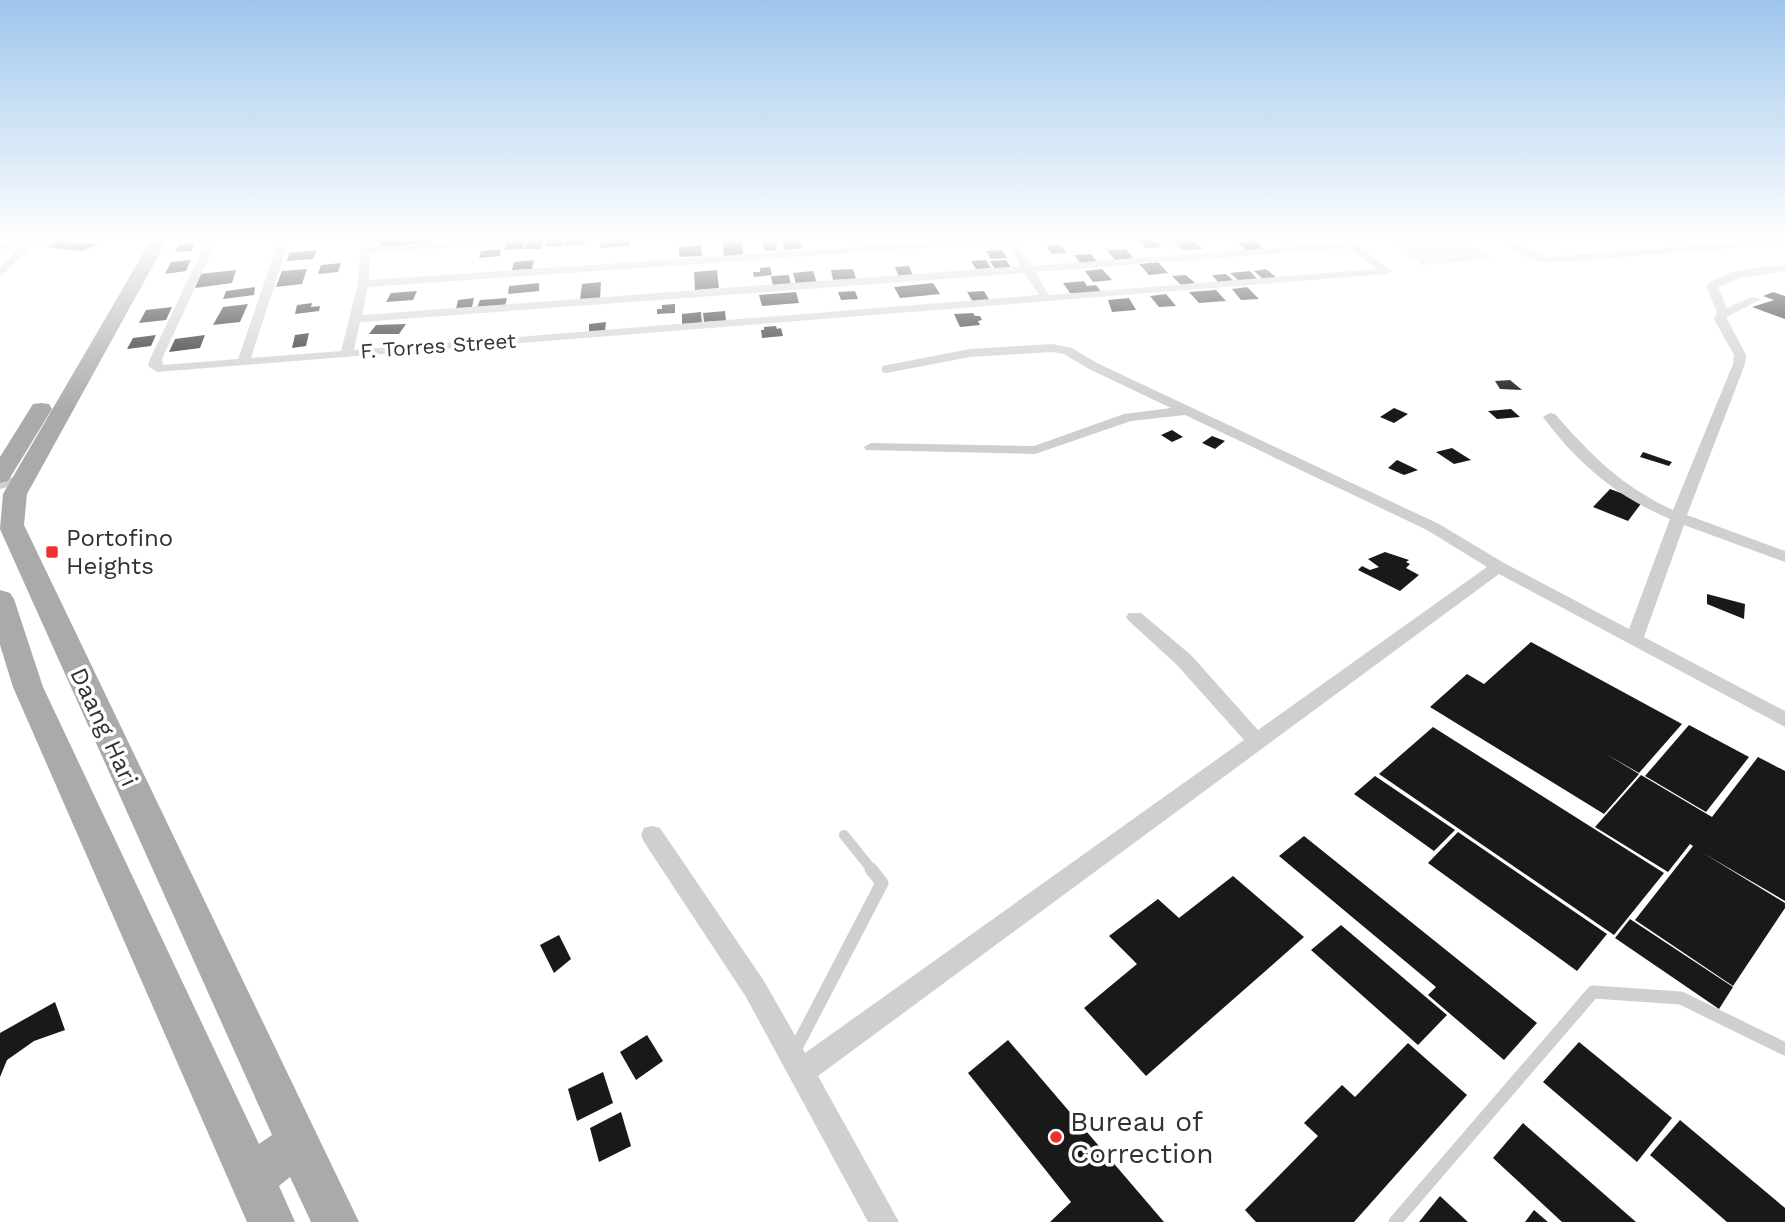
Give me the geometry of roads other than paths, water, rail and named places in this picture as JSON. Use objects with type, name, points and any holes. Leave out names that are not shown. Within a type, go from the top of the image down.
[{"type":"main road","points":[[85,332],[105,297]]},
{"type":"main road","name":"Daang Hari","points":[[8,486],[124,297]]},
{"type":"main road","name":"Daang Hari","points":[[52,390],[8,486],[13,535],[335,1222]]},
{"type":"main road","points":[[0,599],[28,687],[271,1222]]},
{"type":"main road","points":[[252,1177],[298,1143]]},
{"type":"street","name":"F. Torres Street","points":[[185,297],[156,359],[154,366],[161,369],[1071,297]]},
{"type":"street","points":[[243,362],[265,297]]},
{"type":"street","points":[[347,353],[361,297]]},
{"type":"street","points":[[357,319],[651,297]]},
{"type":"street","points":[[1716,297],[1723,313]]},
{"type":"street","points":[[1634,640],[1739,364],[1740,355],[1720,319],[1723,313],[1756,299]]},
{"type":"street","points":[[886,369],[970,353],[1060,348],[1433,527],[1498,568],[1785,720]]},
{"type":"street","points":[[871,447],[1035,450],[1129,417],[1189,410]]},
{"type":"street","points":[[1550,418],[1594,467],[1628,493],[1785,557]]},
{"type":"street","points":[[796,1065],[1257,742],[1498,568]]},
{"type":"street","points":[[1135,617],[1184,660],[1257,742]]},
{"type":"street","points":[[652,835],[755,989],[884,1222]]},
{"type":"lane","points":[[796,1065],[882,883],[844,835]]},
{"type":"lane","points":[[1395,1222],[1593,992],[1681,998],[1785,1049]]},
{"type":"place","name":"Portofino Heights","points":[[52,552]]},
{"type":"place","name":"Bureau of Correction","points":[[1056,1137]]}]
